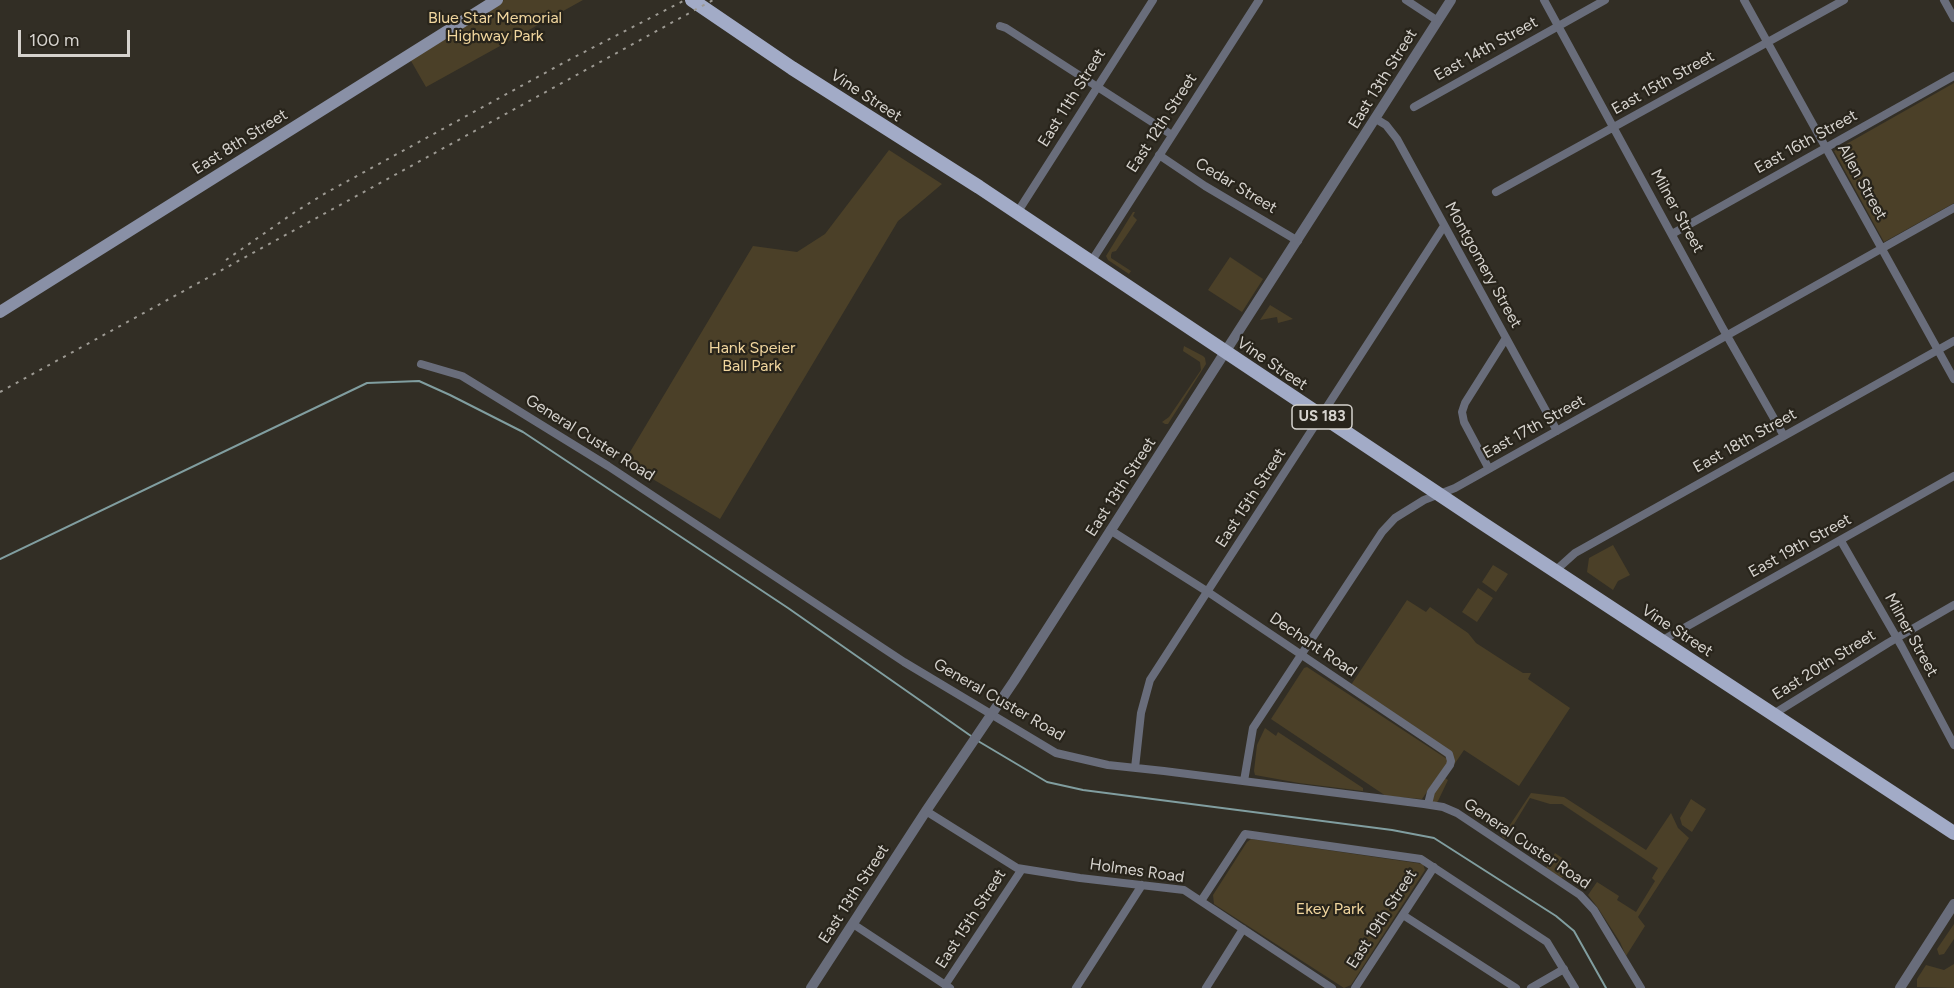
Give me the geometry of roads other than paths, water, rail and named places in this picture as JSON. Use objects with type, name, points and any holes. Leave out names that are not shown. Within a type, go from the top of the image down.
[{"type":"main road","name":"East 8th Street","points":[[0,312],[497,0]]},
{"type":"main road","name":"Vine Street","points":[[692,0],[1954,833]]},
{"type":"street","name":"East 11th Street","points":[[1017,213],[1153,0]]},
{"type":"street","points":[[1406,0],[1438,21]]},
{"type":"street","name":"East 13th Street","points":[[811,988],[1226,353],[1451,0]]},
{"type":"street","name":"Milner Street","points":[[1544,0],[1784,436]]},
{"type":"street","name":"East 14th Street","points":[[1414,107],[1605,0]]},
{"type":"street","name":"Allen Street","points":[[1744,0],[1954,380]]},
{"type":"street","name":"East 15th Street","points":[[1496,192],[1844,0]]},
{"type":"street","points":[[1944,0],[1954,18]]},
{"type":"street","name":"East 12th Street","points":[[1091,262],[1255,1]]},
{"type":"street","points":[[1000,26],[1172,135]]},
{"type":"street","name":"East 16th Street","points":[[1672,234],[1954,76]]},
{"type":"street","name":"Montgomery Street","points":[[1376,119],[1392,130],[1557,431]]},
{"type":"street","name":"Cedar Street","points":[[1160,155],[1205,186],[1298,241]]},
{"type":"street","name":"East 17th Street","points":[[1244,781],[1253,728],[1389,523],[1424,500],[1440,495],[1489,469],[1954,208]]},
{"type":"street","name":"East 15th Street","points":[[1135,768],[1141,713],[1150,680],[1444,226]]},
{"type":"street","points":[[1489,469],[1464,422],[1462,412],[1465,403],[1506,338]]},
{"type":"street","name":"East 18th Street","points":[[1555,571],[1575,553],[1954,341]]},
{"type":"street","name":"General Custer Road","points":[[421,364],[462,376],[608,466],[904,662],[1056,753],[1108,765],[1428,804],[1457,813],[1580,895],[1594,910],[1641,988]]},
{"type":"street","name":"East 19th Street","points":[[1661,641],[1954,476]]},
{"type":"street","name":"Dechant Road","points":[[1110,531],[1208,592],[1449,754],[1450,765],[1431,792],[1428,804]]},
{"type":"street","name":"Milner Street","points":[[1841,541],[1953,741]]},
{"type":"street","name":"East 20th Street","points":[[1772,715],[1954,605]]},
{"type":"street","name":"Holmes Road","points":[[926,811],[1022,869],[1185,890],[1332,988]]},
{"type":"street","points":[[1201,901],[1245,834],[1421,859],[1547,942],[1575,988]]},
{"type":"street","name":"East 19th Street","points":[[1356,988],[1434,867]]},
{"type":"street","name":"East 15th Street","points":[[948,986],[1022,869]]},
{"type":"street","points":[[1076,988],[1142,885]]},
{"type":"street","points":[[1900,988],[1954,904]]},
{"type":"street","points":[[1402,915],[1516,988]]},
{"type":"street","points":[[853,924],[948,986]]},
{"type":"street","points":[[1206,988],[1244,929]]},
{"type":"street","points":[[1531,988],[1564,969]]},
{"type":"waterway","points":[[0,559],[367,383],[419,381],[523,432],[788,608],[971,736]]},
{"type":"waterway","points":[[978,741],[1047,782],[1083,790],[1392,830],[1434,838],[1556,916],[1574,931],[1606,988]]},
{"type":"railway","points":[[226,260],[324,194],[565,62],[685,0]]},
{"type":"railway","points":[[0,392],[713,0]]},
{"type":"park label","name":"Blue Star Memorial Highway Park","points":[[495,27]]},
{"type":"park label","name":"Hank Speier Ball Park","points":[[752,357]]},
{"type":"park label","name":"Ekey Park","points":[[1330,909]]}]
